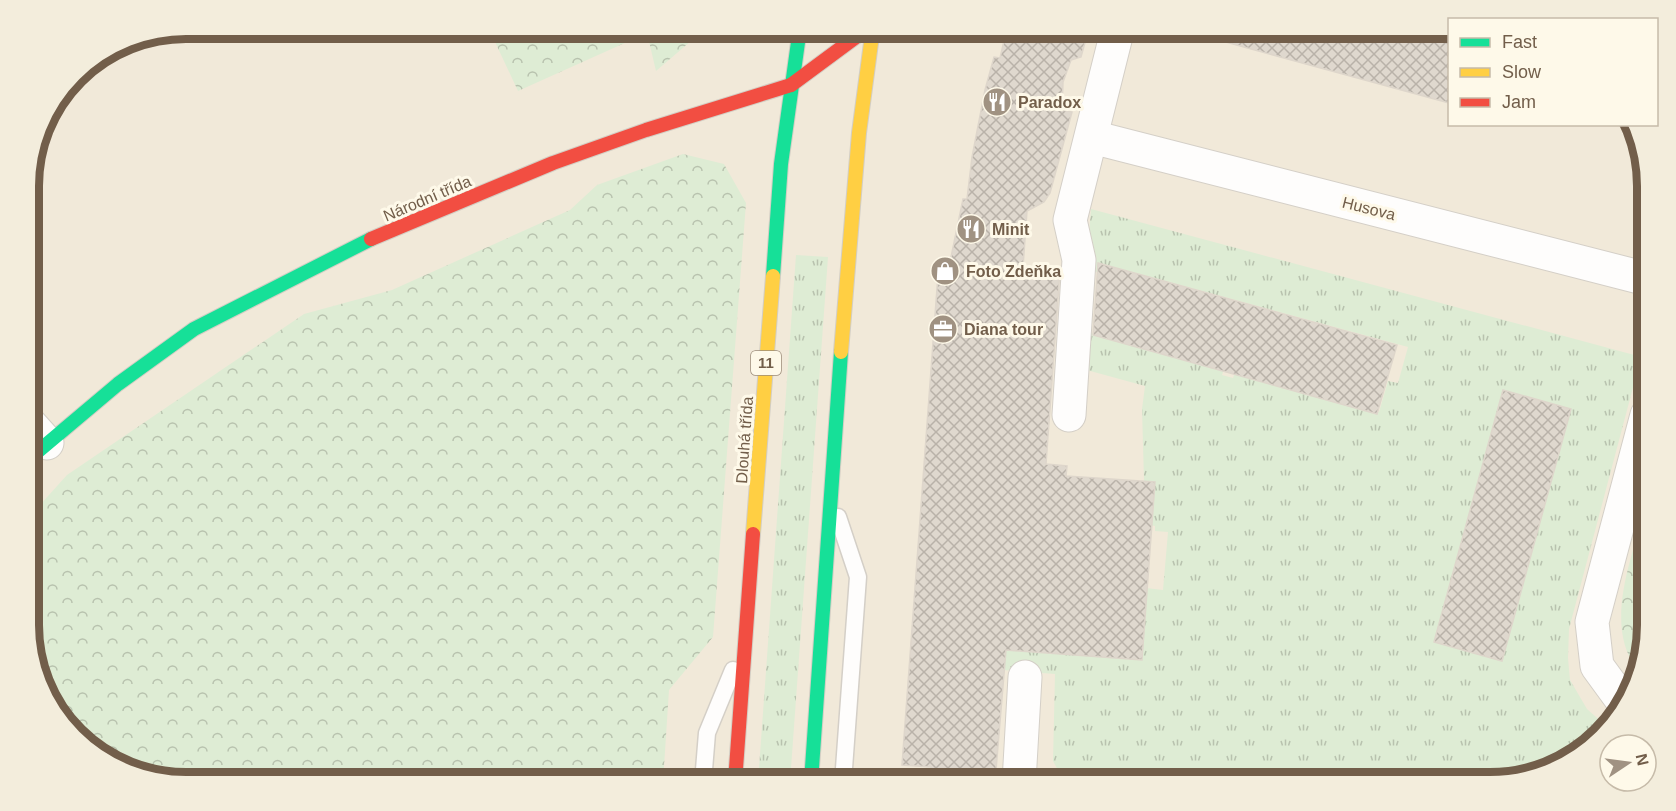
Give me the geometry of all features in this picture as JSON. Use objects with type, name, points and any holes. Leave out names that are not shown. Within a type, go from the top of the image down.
[{"type":"main road","name":"Dlouhá třída","points":[[736,772],[781,174],[798,39]]},
{"type":"main road","name":"Národní třída","points":[[39,439],[194,329],[371,239],[553,163],[646,130],[791,85],[853,39]]},
{"type":"main road","points":[[811,772],[856,155],[872,39]]},
{"type":"street","points":[[1070,415],[1079,260],[1070,220],[1115,39]]},
{"type":"street","name":"Husova","points":[[1092,137],[1637,276]]},
{"type":"street","points":[[1619,696],[1598,666],[1592,622],[1637,453]]},
{"type":"street","points":[[1020,772],[1025,677]]},
{"type":"lane","points":[[831,497],[858,577],[844,772]]},
{"type":"lane","points":[[704,772],[707,733],[745,642]]},
{"type":"shaded area","points":[[186,39],[1448,39],[1448,126],[1624,126],[1632,148],[1637,186],[1637,635],[1626,682],[1601,722],[1572,747],[1538,764],[1500,772],[186,772],[166,771],[129,761],[96,742],[69,715],[50,682],[40,645],[39,176],[50,129],[75,89],[96,69],[112,59],[129,50],[157,42]]},
{"type":"green space","points":[[494,39],[634,39],[518,91]]},
{"type":"green space","points":[[648,39],[693,39],[656,71]]},
{"type":"green space","points":[[683,154],[724,164],[746,203],[713,637],[669,690],[664,772],[166,771],[129,761],[96,742],[69,715],[50,682],[44,663],[39,625],[39,506],[67,475],[304,314],[392,290],[570,210],[597,185]]},
{"type":"green space","points":[[1091,209],[1637,356],[1637,372],[1569,629],[1570,680],[1587,709],[1601,722],[1587,736],[1555,757],[1538,764],[1500,772],[1059,772],[1053,761],[1055,674],[1003,670],[1004,651],[1146,588],[1163,590],[1168,532],[1155,531],[1155,526],[1150,525],[1154,482],[1144,481],[1142,409],[1145,386],[1083,369],[1081,330],[1179,359],[1224,369],[1222,375],[1233,378],[1235,372],[1379,412],[1388,381],[1398,383],[1408,347],[1099,263],[1097,272],[1086,271]]},
{"type":"green space","points":[[796,255],[828,257],[791,772],[759,772]]},
{"type":"green space","points":[[1637,537],[1637,635],[1632,661],[1627,651],[1622,631],[1621,610],[1629,565]]},
{"type":"building","points":[[1004,39],[1086,39],[1081,57],[1071,60],[1063,82],[1062,110],[1072,112],[1050,193],[1044,202],[1027,211],[1023,267],[1060,270],[1046,464],[1067,466],[1066,476],[1155,482],[1142,660],[1006,650],[996,772],[931,772],[931,767],[902,765],[939,261],[950,262],[963,199],[967,199],[972,157],[985,90],[994,57],[1000,58]]},
{"type":"building","points":[[1215,39],[1448,39],[1448,103]]},
{"type":"building","points":[[1098,263],[1397,345],[1377,414],[1093,335]]},
{"type":"building","points":[[1503,390],[1571,409],[1502,661],[1434,642]]},
{"type":"traffic: fast","points":[[773,276],[781,164],[798,39]]},
{"type":"traffic: fast","points":[[39,451],[118,384],[194,329],[371,239]]},
{"type":"traffic: fast","points":[[812,772],[841,352]]},
{"type":"traffic: slow","points":[[841,352],[859,133],[872,39]]},
{"type":"traffic: slow","points":[[753,534],[773,276]]},
{"type":"traffic: jam","points":[[791,85],[853,39]]},
{"type":"traffic: jam","points":[[371,239],[553,163],[646,130],[791,85]]},
{"type":"traffic: jam","points":[[736,772],[753,534]]},
{"type":"place","name":"Paradox","points":[[997,102]]},
{"type":"place","name":"Minit","points":[[971,229]]},
{"type":"place","name":"Foto Zdeňka","points":[[945,271]]},
{"type":"place","name":"Diana tour","points":[[943,329]]}]
